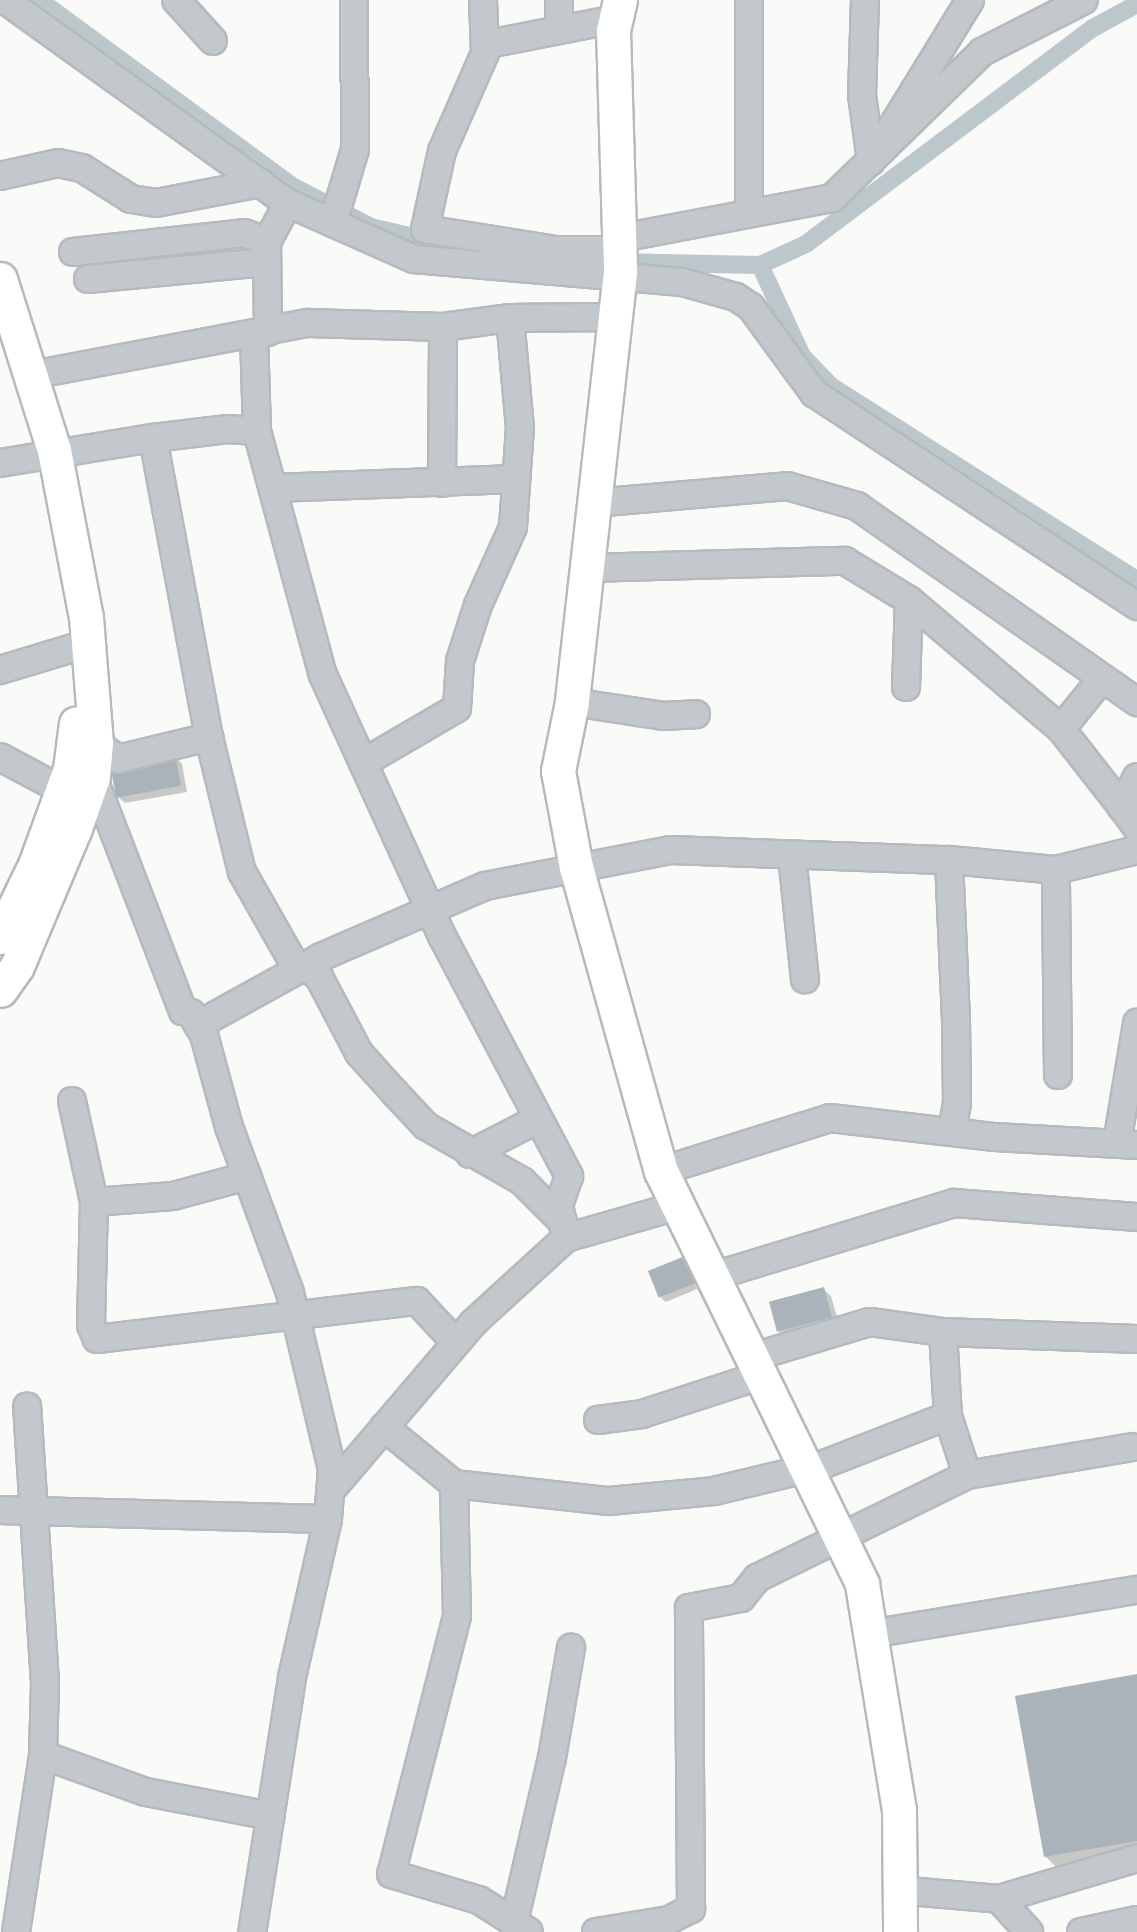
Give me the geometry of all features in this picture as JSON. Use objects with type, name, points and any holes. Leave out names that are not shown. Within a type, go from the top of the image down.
[{"type":"main road","points":[[618,10],[620,258],[572,702],[558,771],[576,867],[661,1171],[680,1205],[862,1584],[899,1810],[897,1890],[900,1932]]},
{"type":"main road","points":[[0,279],[32,375],[46,452],[79,687],[70,769],[35,865],[0,937]]},
{"type":"main road","points":[[0,334],[46,452],[86,617],[96,743],[93,777],[45,903],[17,966],[0,989]]},
{"type":"street","points":[[5,0],[288,203],[414,259],[620,258],[749,213],[831,198],[982,52],[1084,0]]},
{"type":"street","points":[[176,0],[213,41]]},
{"type":"street","points":[[333,223],[355,149],[354,0]]},
{"type":"street","points":[[483,0],[485,52]]},
{"type":"street","points":[[559,0],[559,30]]},
{"type":"street","points":[[749,0],[749,213]]},
{"type":"street","points":[[864,0],[862,95],[871,161]]},
{"type":"street","points":[[871,161],[970,0]]},
{"type":"street","points":[[618,10],[559,30],[489,44],[442,151],[425,229],[620,258],[682,282],[736,297],[751,307],[814,393],[1137,606]]},
{"type":"street","points":[[0,176],[58,163],[82,168],[131,198],[156,203],[261,183]]},
{"type":"street","points":[[288,203],[266,252],[257,430],[323,675],[430,909],[569,1176],[559,1205],[564,1230]]},
{"type":"street","points":[[73,252],[244,233],[266,252]]},
{"type":"street","points":[[88,279],[266,252]]},
{"type":"street","points":[[32,375],[261,334],[308,323],[443,327],[510,318],[615,317]]},
{"type":"street","points":[[363,763],[457,708],[460,661],[478,605],[513,527],[520,428],[510,318]]},
{"type":"street","points":[[442,483],[443,327]]},
{"type":"street","points":[[0,463],[46,452],[153,438],[227,429],[257,430]]},
{"type":"street","points":[[153,438],[209,737],[242,872],[297,970],[485,886],[671,850],[949,860],[1056,870],[1137,850]]},
{"type":"street","points":[[273,488],[516,478]]},
{"type":"street","points":[[594,503],[786,486],[857,506],[1100,681],[1137,702]]},
{"type":"street","points":[[587,569],[845,561],[909,600],[1061,729],[1130,818]]},
{"type":"street","points":[[906,687],[909,600]]},
{"type":"street","points":[[0,670],[73,648]]},
{"type":"street","points":[[1061,729],[1100,681]]},
{"type":"street","points":[[572,702],[663,716],[696,714]]},
{"type":"street","points":[[96,743],[118,759],[209,737]]},
{"type":"street","points":[[0,757],[62,790]]},
{"type":"street","points":[[93,777],[183,1011],[191,1013],[198,1025],[295,1316],[326,1430],[331,1490],[328,1519],[292,1678],[252,1932]]},
{"type":"street","points":[[1130,818],[1137,777]]},
{"type":"street","points":[[792,856],[805,979]]},
{"type":"street","points":[[949,860],[957,1103],[952,1131]]},
{"type":"street","points":[[1056,870],[1058,1074]]},
{"type":"street","points":[[198,1025],[305,966]]},
{"type":"street","points":[[305,966],[319,977],[359,1053],[426,1126],[470,1154],[522,1181],[564,1230]]},
{"type":"street","points":[[661,1171],[830,1118],[952,1131],[1127,1144],[1137,1023]]},
{"type":"street","points":[[72,1101],[94,1202],[91,1325],[97,1339],[417,1301],[456,1343]]},
{"type":"street","points":[[470,1154],[538,1119]]},
{"type":"street","points":[[94,1202],[173,1196],[247,1176]]},
{"type":"street","points":[[714,1276],[954,1203],[1137,1217]]},
{"type":"street","points":[[331,1490],[456,1343],[564,1230],[680,1205]]},
{"type":"street","points":[[598,1420],[642,1414],[870,1322],[943,1332],[1137,1339]]},
{"type":"street","points":[[943,1332],[948,1416],[967,1475]]},
{"type":"street","points":[[16,1932],[43,1755],[45,1683],[27,1407]]},
{"type":"street","points":[[384,1427],[454,1484],[609,1501],[714,1491],[805,1466],[822,1465],[948,1416]]},
{"type":"street","points":[[596,1932],[670,1926],[691,1909],[689,1608],[741,1598],[757,1578],[967,1475],[1132,1447]]},
{"type":"street","points":[[454,1484],[457,1616],[391,1874],[479,1900],[521,1927],[571,1648]]},
{"type":"street","points":[[0,1510],[32,1508],[328,1519]]},
{"type":"street","points":[[870,1634],[1137,1590]]},
{"type":"street","points":[[43,1755],[146,1792],[271,1816]]},
{"type":"street","points":[[897,1890],[999,1899],[1137,1858]]},
{"type":"street","points":[[999,1899],[1029,1932]]},
{"type":"street","points":[[1081,1932],[1137,1920]]},
{"type":"building","points":[[175,754],[181,785],[116,798],[110,767]]},
{"type":"building","points":[[685,1256],[696,1283],[659,1298],[648,1271]]},
{"type":"building","points":[[824,1287],[832,1317],[777,1332],[769,1302]]},
{"type":"building","points":[[1137,1674],[1137,1841],[1044,1857],[1015,1696]]},
{"type":"waterway","points":[[39,0],[292,186],[371,227],[486,254]]},
{"type":"waterway","points":[[615,262],[760,265],[806,244],[1093,28],[1137,4]]},
{"type":"waterway","points":[[760,265],[802,356],[831,386],[1137,580]]}]
